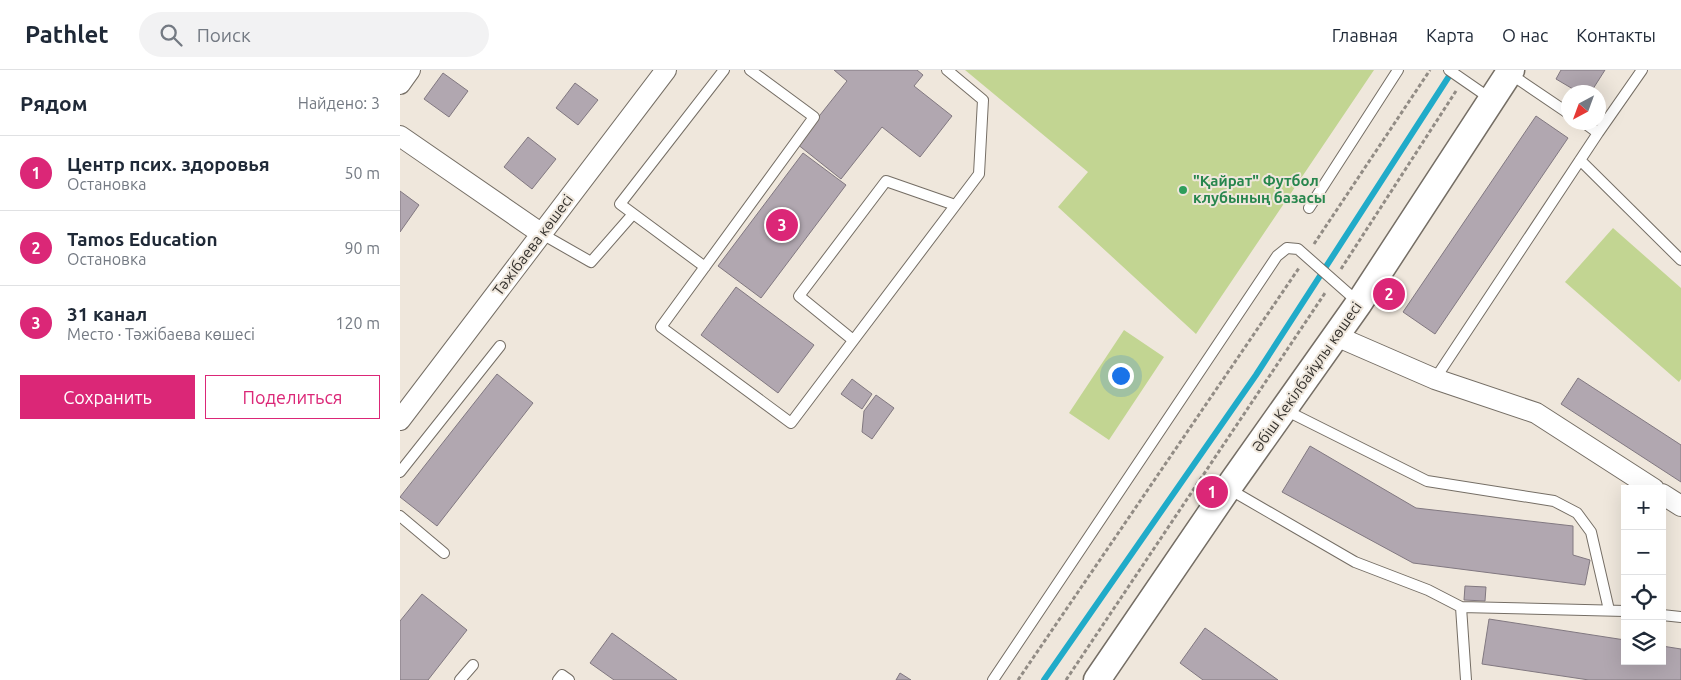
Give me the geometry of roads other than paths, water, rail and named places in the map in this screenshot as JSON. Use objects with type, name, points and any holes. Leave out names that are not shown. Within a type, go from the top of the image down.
[{"type":"street","points":[[400,84],[410,70]]},
{"type":"street","name":"Тәжібаева көшесі","points":[[400,420],[666,70]]},
{"type":"street","name":"Әбіш Кекілбайұлы көшесі","points":[[1097,680],[1228,488],[1359,303],[1510,72]]},
{"type":"street","points":[[400,136],[542,234]]},
{"type":"street","points":[[1336,336],[1435,379],[1536,413],[1648,485]]},
{"type":"street","points":[[1666,497],[1681,506]]},
{"type":"lane","points":[[705,267],[620,204],[724,70]]},
{"type":"lane","points":[[750,70],[814,117],[661,327],[791,423],[979,174],[983,100],[948,70]]},
{"type":"lane","points":[[1310,208],[1398,70]]},
{"type":"lane","points":[[1449,70],[1492,100]]},
{"type":"lane","points":[[1435,379],[1642,70]]},
{"type":"lane","points":[[1510,72],[1561,108]]},
{"type":"lane","points":[[1594,130],[1598,133]]},
{"type":"lane","points":[[1580,160],[1681,260]]},
{"type":"lane","points":[[854,340],[799,296],[804,288],[886,181],[956,205]]},
{"type":"lane","points":[[542,234],[591,262],[633,214]]},
{"type":"lane","points":[[993,680],[1277,256],[1287,248],[1298,249],[1359,303]]},
{"type":"lane","points":[[400,472],[500,346]]},
{"type":"lane","points":[[1284,409],[1427,481],[1554,501],[1578,514],[1591,532],[1609,610]]},
{"type":"lane","points":[[1228,488],[1355,562],[1428,590],[1461,607],[1621,611]]},
{"type":"lane","points":[[400,516],[444,553]]},
{"type":"lane","points":[[1461,607],[1466,680]]},
{"type":"lane","points":[[1666,615],[1681,617]]},
{"type":"lane","points":[[460,680],[473,665]]},
{"type":"lane","points":[[558,680],[562,675],[569,680]]},
{"type":"waterway","points":[[1044,680],[1256,375],[1453,70]]},
{"type":"place","name":"\"Қайрат\" Футбол клубының базасы","points":[[1183,190]]},
{"type":"place","name":"31 канал","points":[[782,225]]},
{"type":"place","name":"Tamos Education","points":[[1389,294]]},
{"type":"place","name":"Центр псих. здоровья","points":[[1212,492]]}]
